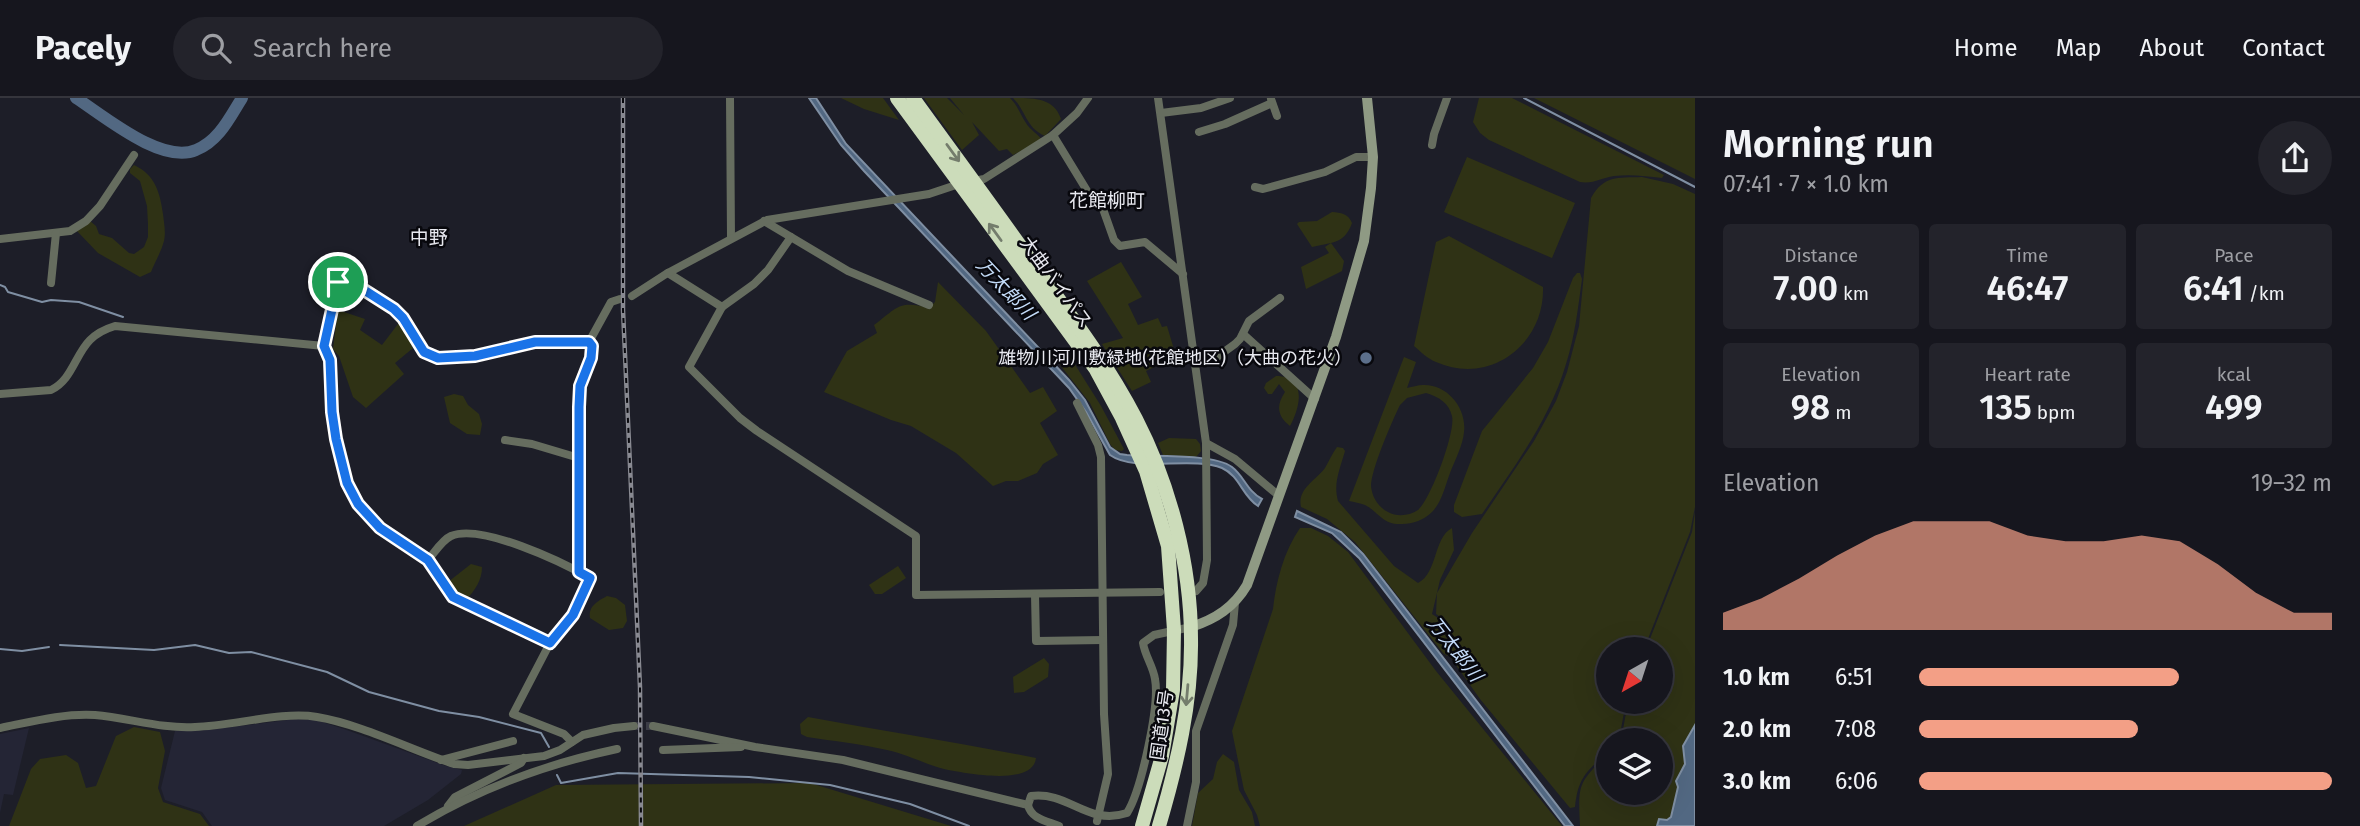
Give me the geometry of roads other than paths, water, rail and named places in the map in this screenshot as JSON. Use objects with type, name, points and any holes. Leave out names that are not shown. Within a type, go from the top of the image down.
[{"type":"highway","name":"大曲バイパス","points":[[897,98],[966,182]]},
{"type":"highway","name":"大曲バイパス","points":[[913,98],[966,182],[1096,368],[1147,460],[1183,557],[1191,627]]},
{"type":"highway","name":"大曲バイパス","points":[[1147,460],[1168,545],[1174,630]]},
{"type":"highway","name":"国道13号","points":[[1159,826],[1180,745],[1187,694],[1191,627]]},
{"type":"highway","name":"国道13号","points":[[1142,826],[1162,756],[1173,690],[1174,630]]},
{"type":"street","points":[[730,98],[731,239]]},
{"type":"street","points":[[632,296],[668,273],[764,221],[786,215],[929,194],[984,179],[1054,135],[1088,98]]},
{"type":"street","points":[[1158,98],[1207,447],[1207,560],[1203,583],[1196,591]]},
{"type":"street","points":[[1161,113],[1201,108],[1230,98]]},
{"type":"street","points":[[1059,826],[1036,817],[1030,811],[1028,804],[1031,796],[1054,797],[1085,818],[1097,821],[1119,818],[1127,813],[1131,806],[1141,775],[1156,699],[1156,680],[1143,643],[1154,635],[1191,627],[1218,615],[1235,603],[1247,585],[1315,399],[1351,291],[1364,240],[1373,157],[1367,98]]},
{"type":"street","points":[[1433,145],[1436,125],[1447,98]]},
{"type":"street","points":[[1199,132],[1225,124],[1271,100],[1277,116]]},
{"type":"street","points":[[1054,135],[1089,194],[1102,209],[1114,240],[1120,246],[1145,242],[1183,274]]},
{"type":"street","points":[[0,239],[70,231],[93,215],[134,155]]},
{"type":"street","points":[[1255,187],[1263,188],[1325,172],[1356,157],[1373,157]]},
{"type":"street","points":[[764,221],[848,271],[929,305]]},
{"type":"street","points":[[51,283],[56,233]]},
{"type":"street","points":[[791,237],[768,270],[754,284],[722,307],[689,367],[740,418],[766,438],[916,536],[916,595],[1160,593]]},
{"type":"street","points":[[668,273],[722,307]]},
{"type":"street","points":[[550,643],[453,597],[428,560],[380,528],[358,504],[347,483],[336,439],[330,360],[324,346],[338,282],[342,276],[394,309],[403,318],[424,352],[438,358],[475,356],[535,342],[589,342]]},
{"type":"street","points":[[1196,361],[1217,356],[1235,344],[1249,321],[1280,298]]},
{"type":"street","points":[[589,342],[611,302],[620,299]]},
{"type":"street","points":[[0,394],[51,390],[58,387],[87,342],[98,332],[115,326],[324,346]]},
{"type":"street","points":[[1243,334],[1315,399]]},
{"type":"street","points":[[579,572],[580,386],[591,358],[592,346],[589,342]]},
{"type":"street","points":[[1077,403],[1098,445],[1101,457],[1104,714],[1108,774],[1097,821]]},
{"type":"street","points":[[505,440],[532,444],[579,458]]},
{"type":"street","points":[[1207,447],[1236,459],[1278,495]]},
{"type":"street","points":[[428,560],[449,537],[457,534],[494,536],[590,578],[573,615],[550,643],[513,714],[564,734],[572,741]]},
{"type":"street","points":[[1035,595],[1036,641],[1104,640]]},
{"type":"street","points":[[1186,826],[1196,782],[1196,731],[1233,625],[1235,603]]},
{"type":"street","points":[[0,728],[94,715],[180,728],[298,716],[317,717],[342,723],[442,760],[468,765],[544,756],[597,731],[634,726]]},
{"type":"street","points":[[653,726],[746,746],[843,760],[1028,804]]},
{"type":"street","points":[[442,760],[513,741]]},
{"type":"street","points":[[1180,745],[1195,745]]},
{"type":"street","points":[[663,750],[729,749],[746,746]]},
{"type":"street","points":[[417,826],[445,809],[528,772],[617,749]]},
{"type":"street","points":[[445,809],[455,797],[521,763],[524,758]]},
{"type":"waterway","name":"万太郎川","points":[[76,98],[150,145],[182,153],[196,150],[211,141],[223,128],[242,98]]},
{"type":"waterway","points":[[1524,98],[1695,187]]},
{"type":"waterway","points":[[0,285],[8,292],[42,302],[79,302],[123,317]]},
{"type":"waterway","points":[[60,645],[154,650],[195,645],[229,653],[251,652],[327,672],[369,692],[439,711],[479,717],[541,733],[549,747]]},
{"type":"waterway","points":[[0,649],[22,651],[49,647]]},
{"type":"waterway","points":[[557,775],[561,783],[618,773],[749,777],[830,785],[910,804],[969,826]]},
{"type":"tunnel","points":[[634,726],[653,726]]},
{"type":"railway","points":[[623,98],[623,310],[640,687],[641,826]]},
{"type":"place","name":"雄物川河川敷緑地(花館地区)（大曲の花火）","points":[[1366,358]]},
{"type":"district","name":"花館柳町","points":[[1107,200]]},
{"type":"district","name":"中野","points":[[429,237]]}]
